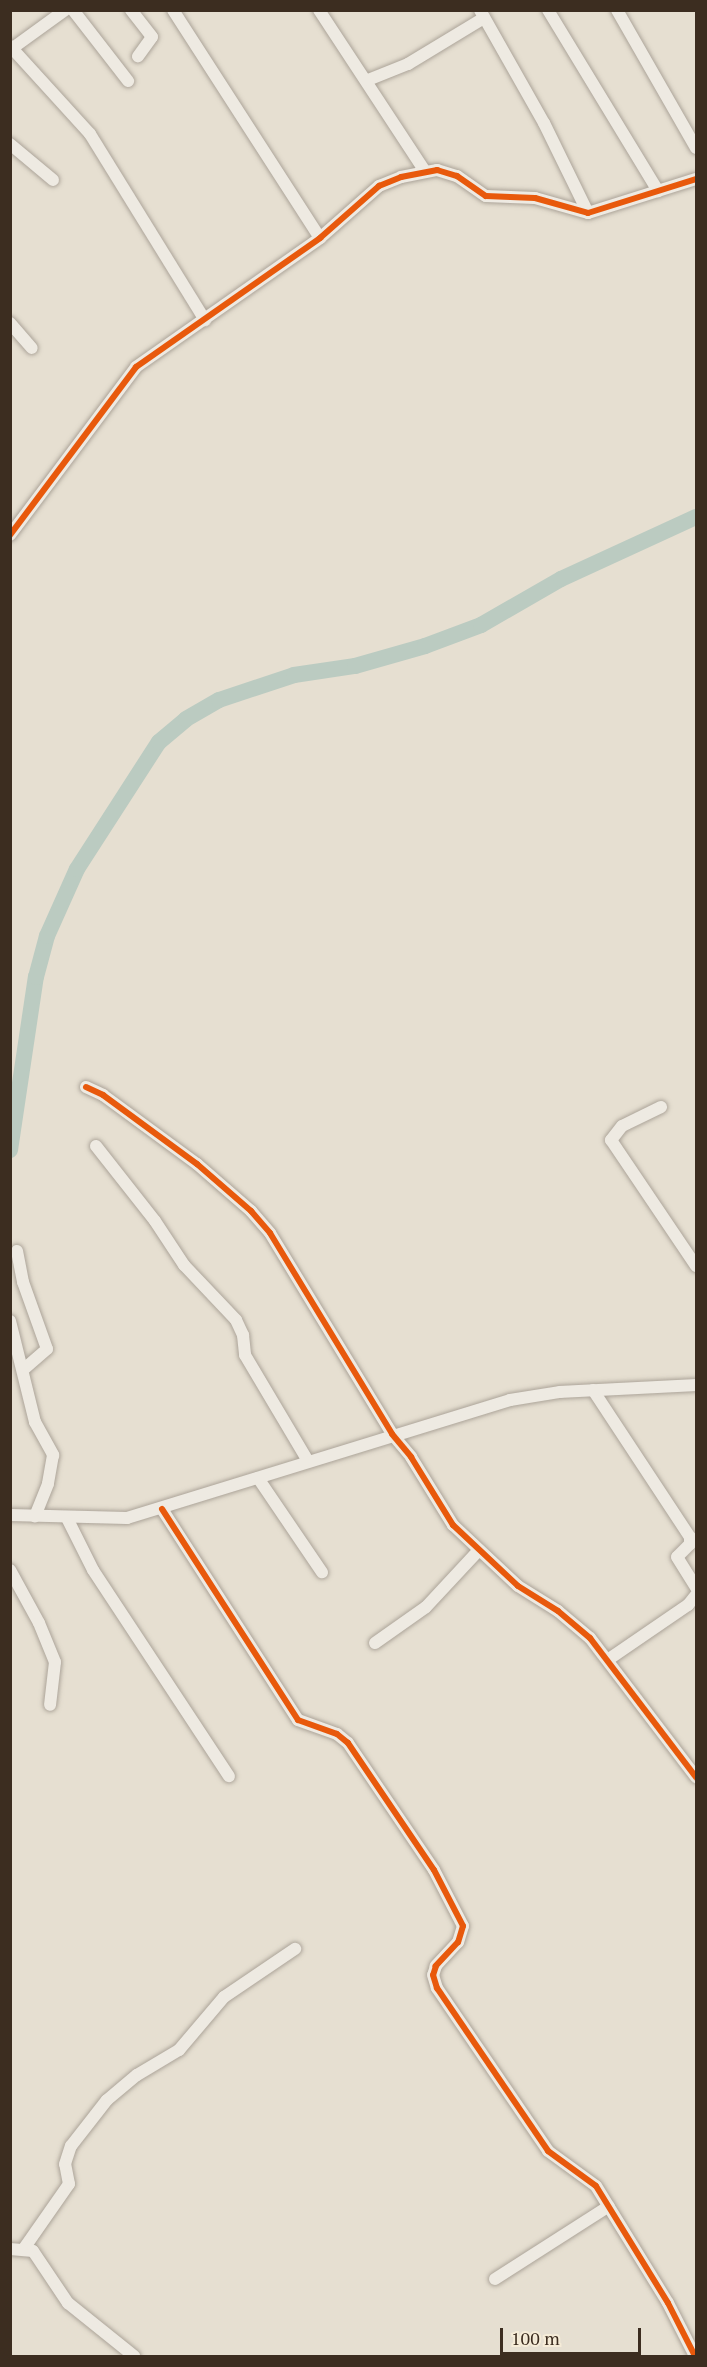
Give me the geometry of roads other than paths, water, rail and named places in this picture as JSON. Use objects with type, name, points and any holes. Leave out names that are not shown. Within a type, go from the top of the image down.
[{"type":"street","points":[[65,10],[11,48],[90,134],[205,320]]},
{"type":"street","points":[[73,10],[128,81]]},
{"type":"street","points":[[131,10],[152,37],[138,56]]},
{"type":"street","points":[[173,10],[320,238]]},
{"type":"street","points":[[319,10],[368,80],[424,170]]},
{"type":"street","points":[[548,10],[658,191]]},
{"type":"street","points":[[616,10],[696,148]]},
{"type":"street","points":[[368,80],[408,64],[482,14],[544,123],[588,213]]},
{"type":"street","points":[[10,144],[53,180]]},
{"type":"street","points":[[10,535],[136,367],[320,238],[380,186],[424,170],[457,176],[486,196],[535,198],[588,213],[696,179]]},
{"type":"street","points":[[10,323],[32,348]]},
{"type":"street","points":[[86,1087],[103,1095],[197,1164],[250,1211],[270,1233],[392,1434],[411,1457],[453,1525],[478,1551],[518,1586],[574,1623],[609,1659],[651,1722],[696,1777]]},
{"type":"street","points":[[661,1107],[622,1126],[611,1140],[696,1266]]},
{"type":"street","points":[[96,1146],[155,1221],[184,1265],[236,1320],[243,1335],[245,1355],[308,1461]]},
{"type":"street","points":[[17,1251],[23,1282],[47,1348],[24,1370]]},
{"type":"street","points":[[10,1321],[24,1370],[35,1422],[53,1455],[48,1484],[35,1517]]},
{"type":"street","points":[[10,1515],[127,1518],[162,1509],[392,1434],[510,1400],[593,1390],[696,1385]]},
{"type":"street","points":[[593,1390],[690,1537],[690,1544],[677,1557],[696,1588]]},
{"type":"street","points":[[258,1478],[322,1572]]},
{"type":"street","points":[[162,1509],[293,1714],[307,1725],[337,1734],[348,1743],[434,1870],[463,1926],[458,1942],[436,1966],[433,1976],[437,1988],[548,2151],[583,2174],[609,2206],[668,2303],[695,2356]]},
{"type":"street","points":[[67,1518],[93,1570],[229,1776]]},
{"type":"street","points":[[375,1643],[426,1607],[478,1551]]},
{"type":"street","points":[[10,1570],[39,1623],[54,1662],[50,1705]]},
{"type":"street","points":[[609,1659],[688,1605],[696,1595]]},
{"type":"street","points":[[25,2247],[69,2184],[65,2164],[71,2146],[107,2100],[137,2075],[179,2050],[224,1997],[295,1949]]},
{"type":"street","points":[[495,2279],[609,2206]]},
{"type":"street","points":[[10,2249],[25,2247],[39,2258],[68,2303],[134,2356]]},
{"type":"waterway","points":[[10,1150],[36,977],[47,936],[77,869],[159,742],[186,719],[219,700],[294,675],[355,666],[425,646],[481,625],[561,579],[696,517]]}]
